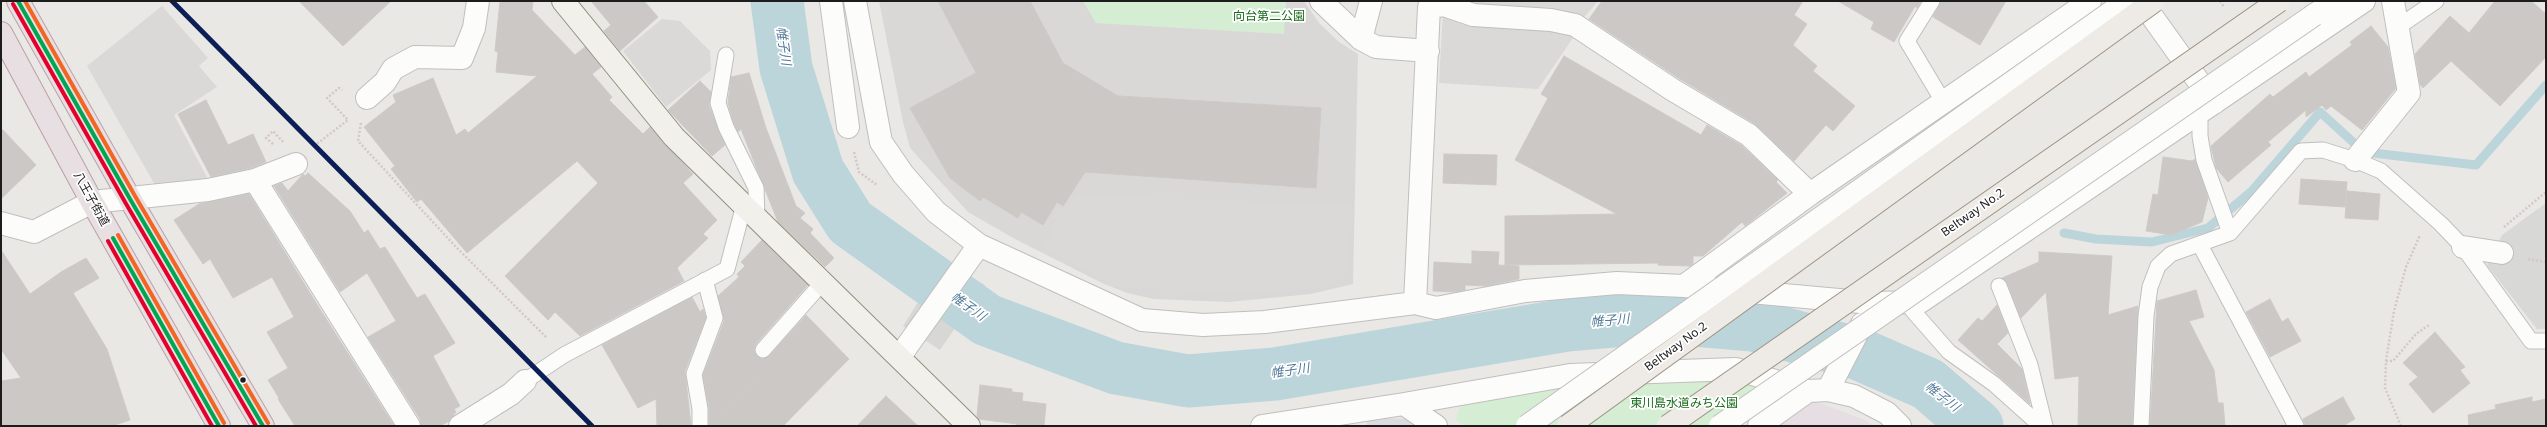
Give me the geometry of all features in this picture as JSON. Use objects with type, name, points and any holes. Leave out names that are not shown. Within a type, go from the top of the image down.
[{"type":"highway","points":[[18,1],[130,199],[263,426]]},
{"type":"highway","name":"八王子街道","points":[[1,33],[92,202],[219,426]]},
{"type":"main road","name":"Beltway No.2","points":[[1568,426],[2154,1]]},
{"type":"main road","name":"Beltway No.2","points":[[1668,426],[2279,1]]},
{"type":"street","points":[[367,98],[385,82],[393,69],[415,57],[462,58],[474,28],[478,1]]},
{"type":"street","points":[[563,1],[674,137],[900,356],[969,426]]},
{"type":"street","points":[[832,1],[848,127]]},
{"type":"street","points":[[855,1],[881,142],[902,174],[936,212],[979,245],[1142,320],[1203,325],[1265,322],[1415,302],[1436,308],[1525,291],[1617,283],[1684,286],[1868,312],[1911,302],[1920,302],[2364,1]]},
{"type":"street","points":[[1321,1],[1361,39],[1376,48],[1428,51]]},
{"type":"street","points":[[1361,39],[1371,1]]},
{"type":"street","points":[[1684,286],[1810,194],[2090,1]]},
{"type":"street","points":[[1527,426],[2127,1]]},
{"type":"street","points":[[2141,1],[2207,108]]},
{"type":"street","points":[[1720,426],[2336,1]]},
{"type":"street","points":[[2361,153],[2409,93],[2394,1]]},
{"type":"street","points":[[1415,302],[1429,7],[1444,5],[1473,15],[1551,20],[1575,25],[1673,90],[1749,135],[1810,194]]},
{"type":"street","points":[[1,223],[34,232],[92,202],[208,190],[255,180],[292,155]]},
{"type":"street","points":[[255,180],[409,426]]},
{"type":"street","points":[[900,356],[979,245]]},
{"type":"street","points":[[2463,247],[2502,253]]},
{"type":"street","points":[[1758,426],[1822,388],[1868,312]]},
{"type":"street","points":[[1262,426],[1404,404],[1570,375],[1736,369],[1854,396],[1887,413],[1900,426]]},
{"type":"street","points":[[460,426],[511,394],[525,381]]},
{"type":"street","points":[[1404,404],[1436,426]]},
{"type":"lane","points":[[1932,1],[1907,41],[1944,103]]},
{"type":"lane","points":[[2398,27],[2436,1]]},
{"type":"lane","points":[[525,381],[564,355],[727,269],[751,212],[756,188],[726,127],[718,103],[726,55]]},
{"type":"lane","points":[[2207,108],[2200,136],[2204,160],[2228,227]]},
{"type":"lane","points":[[2141,426],[2143,349],[2150,287],[2158,266],[2171,254],[2200,245],[2228,227],[2301,151],[2324,150],[2361,153],[2436,220],[2463,247],[2531,340],[2546,341]]},
{"type":"lane","points":[[2200,245],[2296,426]]},
{"type":"lane","points":[[700,426],[700,409],[694,374],[715,318],[705,280]]},
{"type":"lane","points":[[764,350],[823,282]]},
{"type":"lane","points":[[1999,286],[2030,365],[2045,426]]},
{"type":"lane","points":[[1911,302],[1913,311],[1949,352],[1994,384],[2041,426]]},
{"type":"path","points":[[310,148],[348,120],[327,98],[340,88]]},
{"type":"path","points":[[361,118],[358,141],[457,248],[564,355]]},
{"type":"path","points":[[266,138],[273,131],[292,155]]},
{"type":"path","points":[[2463,247],[2479,243],[2498,232],[2546,192]]},
{"type":"path","points":[[2400,426],[2385,388],[2386,361],[2394,311],[2406,267],[2417,238],[2436,220]]},
{"type":"path","points":[[2386,361],[2393,360],[2416,334],[2429,325]]},
{"type":"shaded area","points":[[879,1],[1304,1],[1319,23],[1339,42],[1358,54],[1353,284],[1311,294],[1229,302],[1154,299],[1127,293],[1102,283],[1015,239],[968,212],[910,148],[903,122]]},
{"type":"shaded area","points":[[1434,1],[1598,1],[1581,21]]},
{"type":"shaded area","points":[[162,6],[208,58],[199,66],[217,87],[174,115],[209,181],[159,192],[87,66]]},
{"type":"shaded area","points":[[1443,11],[1553,26],[1575,35],[1538,89],[1439,83]]},
{"type":"shaded area","points":[[662,19],[680,21],[710,51],[711,70],[666,107],[623,51]]},
{"type":"shaded area","points":[[1076,195],[1353,206],[1348,268],[1341,279],[1327,286],[1274,294],[1115,287],[1044,248],[1058,217]]},
{"type":"shaded area","points":[[2546,203],[2546,329],[2537,329],[2487,265],[2502,235]]},
{"type":"shaded area","points":[[1812,400],[1865,420],[1874,426],[1774,426]]},
{"type":"shaded area","points":[[1367,418],[1410,419],[1421,426],[1367,426]]},
{"type":"green space","name":"向台第二公園","points":[[1083,1],[1286,1],[1284,34],[1096,23]]},
{"type":"green space","name":"東川島水道みち公園","points":[[1726,380],[1779,390],[1729,426],[1465,426],[1456,420],[1461,402],[1571,384]]},
{"type":"pier","points":[[944,261],[985,285],[940,350],[903,326]]},
{"type":"building","points":[[299,1],[391,1],[343,46]]},
{"type":"building","points":[[500,1],[533,1],[532,10],[575,55],[585,47],[601,67],[592,74],[612,97],[609,100],[643,134],[650,127],[693,174],[683,183],[717,220],[703,234],[708,238],[677,268],[684,281],[580,336],[555,312],[548,320],[505,276],[598,183],[577,161],[467,253],[421,199],[417,202],[391,169],[395,166],[364,127],[396,102],[393,95],[433,78],[456,135],[465,129],[468,133],[537,76],[496,72],[498,52],[495,51]]},
{"type":"building","points":[[591,1],[644,1],[658,17],[620,51],[604,31],[611,25]]},
{"type":"building","points":[[938,1],[1030,1],[1063,63],[1118,96],[1321,108],[1316,188],[1085,172],[1063,206],[1057,202],[1043,225],[1021,212],[1018,218],[983,197],[980,201],[950,178],[910,108],[976,73]]},
{"type":"building","points":[[1602,1],[1803,1],[1794,15],[1807,24],[1793,45],[1817,66],[1813,71],[1855,106],[1833,131],[1826,125],[1794,161],[1755,124],[1680,79],[1589,19]]},
{"type":"building","points":[[1838,1],[1921,1],[1917,8],[1915,6],[1894,42],[1871,29],[1874,22]]},
{"type":"building","points":[[1941,1],[2006,1],[1980,45],[1933,17]]},
{"type":"building","points":[[2495,1],[2531,1],[2546,14],[2546,57],[2500,106],[2451,61],[2423,88],[2420,84],[2415,54],[2450,16],[2469,33]]},
{"type":"building","points":[[2371,26],[2388,47],[2396,88],[2362,130],[2331,106],[2326,110],[2322,105],[2306,117],[2306,110],[2268,142],[2271,145],[2228,182],[2216,168],[2211,146],[2270,94],[2273,97],[2306,72],[2309,77],[2352,45],[2350,42]]},
{"type":"building","points":[[1564,56],[1701,135],[1707,125],[1741,145],[1778,180],[1776,182],[1787,193],[1745,226],[1742,222],[1703,256],[1693,256],[1693,264],[1690,266],[1658,265],[1659,263],[1505,265],[1505,216],[1617,214],[1515,160],[1548,98],[1541,94]]},
{"type":"building","points":[[749,73],[766,128],[796,206],[805,213],[800,218],[813,229],[810,233],[834,258],[825,267],[778,222],[741,129],[738,132],[734,124],[728,103],[731,77]]},
{"type":"building","points":[[700,81],[711,92],[709,106],[725,145],[712,156],[668,110]]},
{"type":"building","points":[[206,100],[228,145],[253,134],[266,162],[251,168],[211,177],[178,114]]},
{"type":"building","points":[[1,128],[36,165],[1,199]]},
{"type":"building","points":[[1444,154],[1497,155],[1496,185],[1443,183]]},
{"type":"building","points":[[2163,157],[2192,161],[2195,159],[2208,198],[2202,222],[2171,235],[2146,231],[2153,194],[2158,195]]},
{"type":"building","points":[[308,173],[350,211],[364,233],[368,230],[380,249],[385,247],[417,298],[425,294],[455,343],[433,356],[460,406],[454,409],[456,412],[449,421],[440,426],[421,426],[420,419],[368,337],[396,321],[367,273],[340,292],[274,186],[282,183],[288,191],[303,174],[305,176]]},
{"type":"building","points":[[2301,179],[2347,182],[2345,207],[2299,204]]},
{"type":"building","points":[[2347,191],[2380,194],[2378,220],[2345,218]]},
{"type":"building","points":[[249,194],[394,426],[295,426],[278,399],[279,398],[268,380],[288,368],[267,332],[294,317],[272,277],[233,298],[210,259],[203,264],[174,220],[199,204]]},
{"type":"building","points":[[762,240],[808,285],[756,344],[754,349],[757,356],[762,359],[769,356],[806,315],[849,359],[783,426],[709,426],[709,408],[703,375],[724,321],[718,296],[739,277],[737,274],[745,266],[741,262]]},
{"type":"building","points":[[1,250],[30,294],[61,272],[86,258],[99,278],[73,293],[107,349],[130,420],[112,426],[1,426],[1,381],[21,378],[1,349]]},
{"type":"building","points":[[1472,251],[1499,252],[1498,265],[1519,266],[1519,279],[1486,286],[1465,285],[1465,290],[1454,292],[1433,291],[1434,262],[1472,264]]},
{"type":"building","points":[[2039,252],[2112,256],[2108,315],[2138,306],[2132,426],[2078,426],[2079,376],[2055,379],[2046,292],[2021,318],[2007,283],[2002,278],[2039,262]]},
{"type":"building","points":[[2196,290],[2204,317],[2189,321],[2214,370],[2218,403],[2223,403],[2225,426],[2150,426],[2157,301]]},
{"type":"building","points":[[692,297],[700,312],[703,309],[706,318],[685,371],[691,426],[657,426],[656,399],[638,408],[602,345]]},
{"type":"building","points":[[2270,299],[2282,322],[2288,318],[2301,341],[2270,357],[2246,312]]},
{"type":"building","points":[[1997,305],[2008,333],[1997,344],[2022,369],[2030,404],[1958,340],[1978,318],[1982,321]]},
{"type":"building","points":[[2435,332],[2465,367],[2460,370],[2470,383],[2433,413],[2409,384],[2418,377],[2403,363]]},
{"type":"building","points":[[980,385],[1012,389],[1012,392],[1023,393],[1022,401],[1046,404],[1044,426],[1016,426],[1017,424],[979,419],[977,416]]},
{"type":"building","points":[[886,396],[918,426],[857,426]]},
{"type":"building","points":[[2343,397],[2355,419],[2343,426],[2305,426],[2303,419]]},
{"type":"building","points":[[2532,397],[2532,402],[2546,399],[2546,426],[2469,426],[2468,415],[2496,409],[2495,405]]},
{"type":"waterway","name":"帷子川","points":[[777,1],[786,68],[818,171],[850,222],[987,320],[1116,368],[1188,381],[1275,374],[1567,325],[1658,317],[1753,325],[1859,354],[1928,384],[1977,426]]},
{"type":"waterway","points":[[2064,233],[2096,239],[2152,242],[2208,228],[2252,191],[2320,112],[2364,152],[2476,165],[2546,85]]},
{"type":"transit line","points":[[18,1],[130,199],[263,426]]},
{"type":"transit line","points":[[25,1],[135,196],[268,423]]},
{"type":"transit line","points":[[172,1],[592,426]]},
{"type":"transit line","points":[[13,4],[125,202],[256,426]]},
{"type":"transit line","points":[[118,235],[224,423]]},
{"type":"transit line","points":[[113,238],[219,426]]},
{"type":"transit line","points":[[108,241],[212,426]]}]
